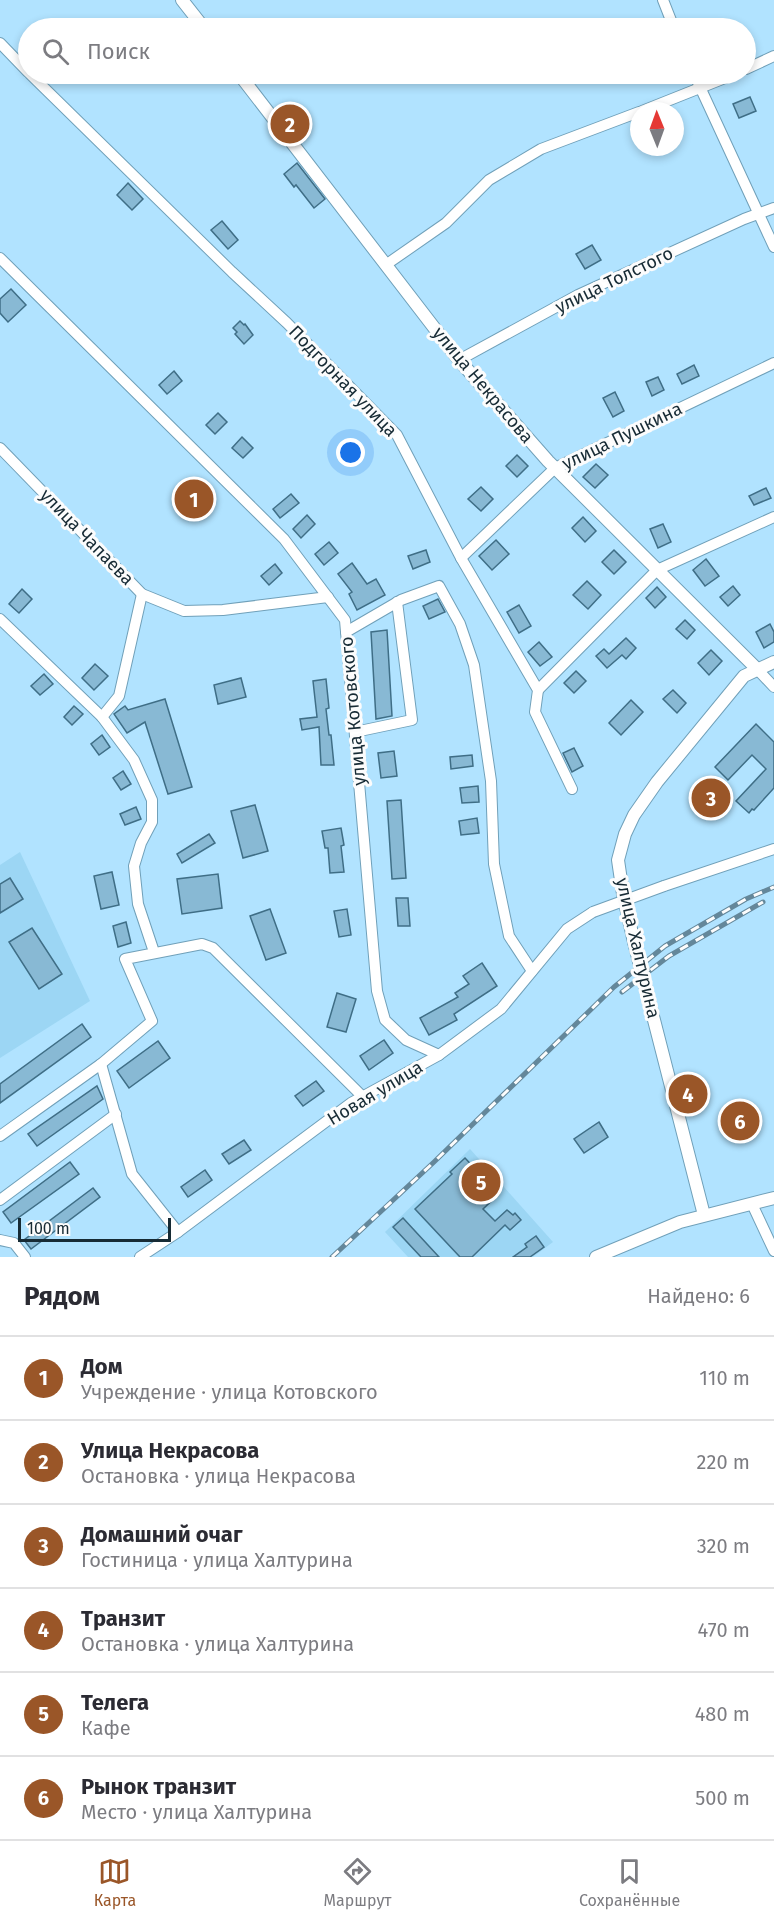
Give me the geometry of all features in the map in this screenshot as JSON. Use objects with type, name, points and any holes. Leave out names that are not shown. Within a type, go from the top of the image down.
[{"type":"main road","points":[[182,0],[196,18]]},
{"type":"main road","name":"улица Некрасова","points":[[247,84],[459,360],[555,468],[757,669]]},
{"type":"main road","name":"улица Халтурина","points":[[704,1215],[634,942],[618,860],[625,834],[634,815],[657,782],[744,676],[774,662]]},
{"type":"main road","points":[[596,1257],[680,1222],[774,1198]]},
{"type":"street","points":[[663,0],[670,18]]},
{"type":"street","name":"Подгорная улица","points":[[0,43],[18,62]]},
{"type":"street","points":[[756,64],[774,56]]},
{"type":"street","name":"Подгорная улица","points":[[40,84],[287,323],[397,435],[461,558],[538,690],[535,712],[572,789]]},
{"type":"street","points":[[698,84],[774,247]]},
{"type":"street","points":[[667,102],[712,84]]},
{"type":"street","points":[[387,264],[446,223],[489,180],[541,149],[630,116]]},
{"type":"street","name":"улица Толстого","points":[[459,360],[578,295],[774,208]]},
{"type":"street","name":"улица Котовского","points":[[0,258],[284,539],[345,620],[377,991],[385,1020],[406,1040],[438,1054]]},
{"type":"street","name":"улица Пушкина","points":[[461,558],[555,468],[774,363]]},
{"type":"street","name":"улица Чапаева","points":[[0,448],[142,594],[184,611],[223,610],[328,597]]},
{"type":"street","points":[[538,690],[657,570],[774,517]]},
{"type":"street","points":[[346,632],[397,602],[439,586],[459,624],[474,665],[491,781],[494,864],[509,936],[532,971]]},
{"type":"street","points":[[102,717],[119,696],[142,594]]},
{"type":"street","points":[[355,732],[412,720],[397,602]]},
{"type":"street","points":[[0,619],[102,717],[134,760],[152,800],[152,822],[141,843],[134,866],[138,904],[154,952]]},
{"type":"street","points":[[757,669],[774,687]]},
{"type":"street","name":"Новая улица","points":[[140,1257],[178,1232],[351,1103],[438,1054],[501,1009],[567,929],[593,912],[774,849]]},
{"type":"street","points":[[0,1136],[101,1064],[152,1022],[125,958],[202,944],[213,948],[363,1096]]},
{"type":"street","points":[[101,1064],[132,1174],[178,1232]]},
{"type":"street","points":[[0,1200],[116,1114]]},
{"type":"street","points":[[752,1204],[774,1251]]},
{"type":"street","points":[[0,1240],[14,1244],[25,1257]]},
{"type":"shaded area","points":[[20,852],[90,1001],[0,1058],[0,865]]},
{"type":"shaded area","points":[[470,1149],[553,1242],[533,1257],[408,1257],[385,1232]]},
{"type":"building","points":[[750,97],[756,111],[739,118],[733,104]]},
{"type":"building","points":[[297,163],[325,199],[314,208],[284,174]]},
{"type":"building","points":[[128,183],[143,199],[132,210],[117,195]]},
{"type":"building","points":[[222,221],[238,240],[228,249],[211,230]]},
{"type":"building","points":[[592,245],[601,260],[585,269],[576,254]]},
{"type":"building","points":[[11,289],[26,305],[8,322],[0,313],[0,299]]},
{"type":"building","points":[[240,321],[253,335],[244,344],[233,328]]},
{"type":"building","points":[[694,365],[699,376],[682,384],[677,374]]},
{"type":"building","points":[[174,371],[182,381],[167,394],[159,385]]},
{"type":"building","points":[[658,377],[664,390],[652,396],[646,382]]},
{"type":"building","points":[[615,392],[624,411],[613,417],[603,398]]},
{"type":"building","points":[[218,413],[227,422],[215,434],[206,425]]},
{"type":"building","points":[[242,437],[253,448],[243,458],[232,448]]},
{"type":"building","points":[[517,455],[528,466],[517,477],[506,466]]},
{"type":"building","points":[[596,464],[608,475],[595,488],[583,477]]},
{"type":"building","points":[[201,481],[211,492],[195,505],[186,494]]},
{"type":"building","points":[[481,487],[493,499],[481,511],[468,499]]},
{"type":"building","points":[[766,488],[771,498],[754,505],[749,496]]},
{"type":"building","points":[[291,494],[299,503],[280,518],[273,509]]},
{"type":"building","points":[[307,515],[315,524],[301,538],[293,529]]},
{"type":"building","points":[[583,517],[596,531],[585,542],[572,528]]},
{"type":"building","points":[[663,524],[671,542],[658,548],[650,529]]},
{"type":"building","points":[[496,540],[509,554],[492,570],[479,556]]},
{"type":"building","points":[[329,542],[338,553],[324,565],[315,554]]},
{"type":"building","points":[[426,550],[430,562],[413,569],[408,556]]},
{"type":"building","points":[[614,550],[626,562],[614,574],[602,562]]},
{"type":"building","points":[[706,559],[719,576],[705,586],[693,570]]},
{"type":"building","points":[[352,563],[367,584],[376,579],[385,595],[357,610],[349,594],[352,592],[338,574]]},
{"type":"building","points":[[275,564],[282,573],[269,585],[261,576]]},
{"type":"building","points":[[587,581],[601,595],[588,609],[573,595]]},
{"type":"building","points":[[733,586],[740,595],[728,606],[720,597]]},
{"type":"building","points":[[657,587],[666,597],[655,608],[646,598]]},
{"type":"building","points":[[22,589],[32,599],[19,613],[9,604]]},
{"type":"building","points":[[438,599],[445,612],[429,619],[423,606]]},
{"type":"building","points":[[519,605],[531,626],[519,633],[507,612]]},
{"type":"building","points":[[685,620],[695,630],[687,639],[676,629]]},
{"type":"building","points":[[770,624],[774,632],[774,642],[764,648],[756,632]]},
{"type":"building","points":[[387,630],[392,716],[376,719],[371,632]]},
{"type":"building","points":[[626,638],[636,648],[626,659],[622,655],[607,668],[596,656],[604,649],[609,654]]},
{"type":"building","points":[[539,642],[552,657],[540,666],[528,652]]},
{"type":"building","points":[[711,650],[722,661],[709,675],[698,663]]},
{"type":"building","points":[[95,664],[108,676],[94,690],[82,678]]},
{"type":"building","points":[[576,671],[586,681],[574,693],[564,683]]},
{"type":"building","points":[[44,674],[53,684],[40,695],[31,686]]},
{"type":"building","points":[[241,678],[246,697],[218,704],[214,685]]},
{"type":"building","points":[[326,679],[329,708],[326,709],[334,765],[321,765],[319,727],[302,730],[300,719],[317,717],[313,681]]},
{"type":"building","points":[[673,690],[686,703],[677,713],[663,699]]},
{"type":"building","points":[[165,699],[192,787],[168,794],[145,722],[127,733],[114,714],[125,706],[128,710]]},
{"type":"building","points":[[631,700],[643,712],[621,735],[609,723]]},
{"type":"building","points":[[74,706],[83,714],[72,725],[64,717]]},
{"type":"building","points":[[756,724],[774,742],[774,788],[749,813],[736,801],[766,769],[752,755],[728,780],[715,767]]},
{"type":"building","points":[[102,735],[110,747],[99,755],[91,744]]},
{"type":"building","points":[[574,748],[583,766],[572,772],[563,753]]},
{"type":"building","points":[[394,751],[397,776],[381,778],[378,753]]},
{"type":"building","points":[[472,755],[473,766],[451,769],[450,757]]},
{"type":"building","points":[[123,771],[131,784],[121,790],[113,778]]},
{"type":"building","points":[[711,784],[725,799],[711,812],[697,798]]},
{"type":"building","points":[[478,786],[479,802],[462,803],[460,788]]},
{"type":"building","points":[[401,800],[406,878],[392,879],[387,801]]},
{"type":"building","points":[[255,805],[268,851],[243,858],[231,811]]},
{"type":"building","points":[[136,807],[141,819],[125,825],[120,814]]},
{"type":"building","points":[[477,818],[479,833],[461,835],[459,821]]},
{"type":"building","points":[[341,828],[344,845],[341,846],[344,872],[330,873],[328,848],[325,848],[322,831]]},
{"type":"building","points":[[209,834],[215,843],[182,863],[177,854]]},
{"type":"building","points":[[112,872],[119,905],[101,909],[94,876]]},
{"type":"building","points":[[218,874],[222,908],[182,914],[177,879]]},
{"type":"building","points":[[10,878],[23,899],[0,913],[0,884]]},
{"type":"building","points":[[396,898],[408,898],[410,926],[398,926]]},
{"type":"building","points":[[270,909],[286,953],[266,960],[250,916]]},
{"type":"building","points":[[347,909],[351,935],[339,937],[334,911]]},
{"type":"building","points":[[126,922],[131,943],[118,947],[113,926]]},
{"type":"building","points":[[32,928],[62,974],[39,989],[9,942]]},
{"type":"building","points":[[482,963],[497,986],[454,1014],[457,1020],[429,1035],[420,1018],[458,997],[455,993],[469,984],[463,976]]},
{"type":"building","points":[[337,993],[356,999],[346,1032],[327,1027]]},
{"type":"building","points":[[82,1024],[91,1037],[0,1103],[0,1084]]},
{"type":"building","points":[[384,1040],[393,1053],[369,1070],[360,1056]]},
{"type":"building","points":[[158,1041],[170,1058],[129,1088],[117,1071]]},
{"type":"building","points":[[316,1081],[324,1091],[303,1106],[295,1096]]},
{"type":"building","points":[[97,1086],[103,1099],[37,1146],[28,1134]]},
{"type":"building","points":[[754,1105],[759,1131],[727,1137],[722,1111]]},
{"type":"building","points":[[599,1122],[608,1137],[584,1153],[574,1139]]},
{"type":"building","points":[[244,1140],[251,1150],[229,1164],[222,1154]]},
{"type":"building","points":[[465,1158],[499,1194],[483,1209],[495,1221],[507,1210],[513,1215],[515,1213],[521,1220],[510,1230],[505,1225],[472,1257],[460,1257],[415,1209],[452,1174],[450,1172]]},
{"type":"building","points":[[70,1162],[79,1174],[11,1223],[3,1212]]},
{"type":"building","points":[[205,1170],[212,1180],[188,1197],[181,1187]]},
{"type":"building","points":[[93,1188],[100,1197],[31,1249],[24,1240]]},
{"type":"building","points":[[403,1218],[439,1257],[421,1257],[393,1227]]},
{"type":"building","points":[[536,1236],[544,1247],[530,1257],[513,1257],[527,1247],[525,1244]]},
{"type":"railway","points":[[332,1257],[434,1162],[614,987],[665,946],[746,899],[774,887]]},
{"type":"railway","points":[[622,992],[669,956],[763,902]]},
{"type":"place","name":"Улица Некрасова","points":[[290,124]]},
{"type":"place","name":"Дом","points":[[194,499]]},
{"type":"place","name":"Домашний очаг","points":[[711,798]]},
{"type":"place","name":"Транзит","points":[[688,1094]]},
{"type":"place","name":"Рынок транзит","points":[[740,1121]]},
{"type":"place","name":"Телега","points":[[481,1182]]}]
